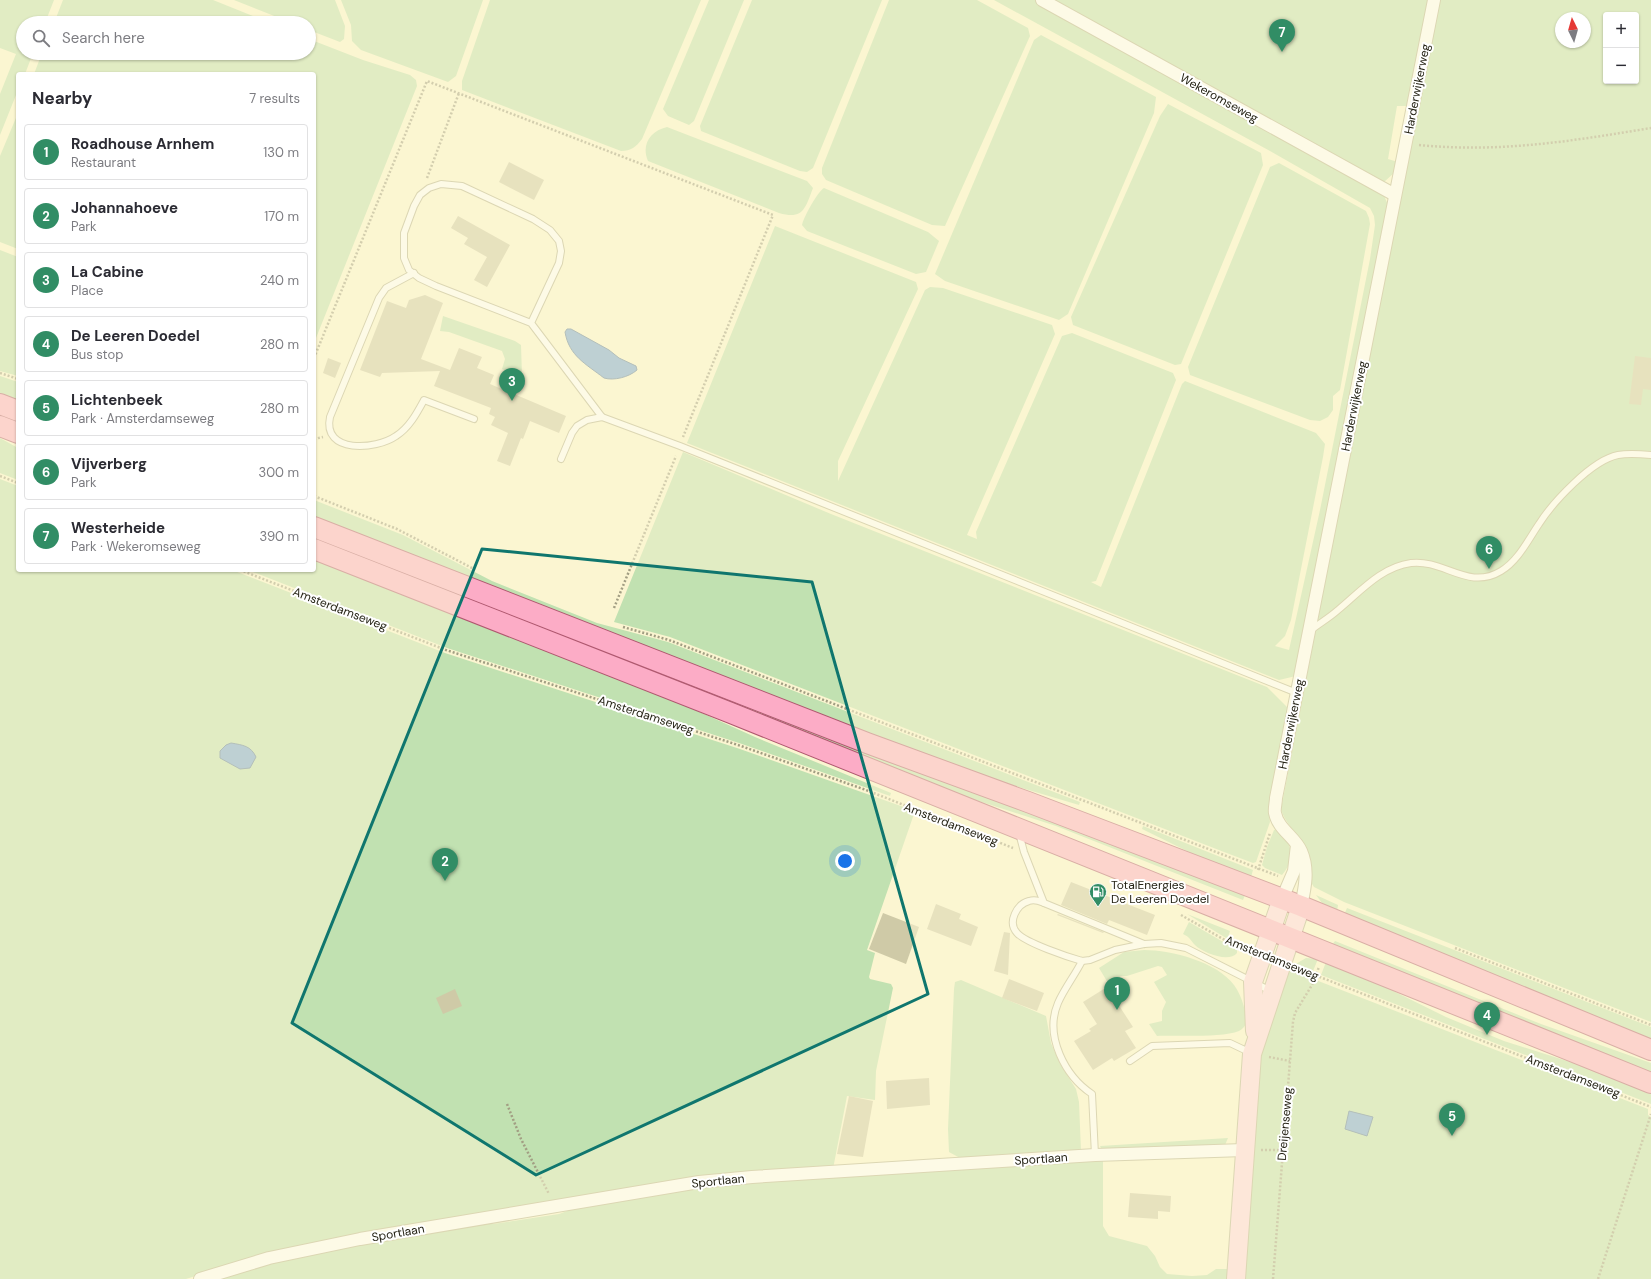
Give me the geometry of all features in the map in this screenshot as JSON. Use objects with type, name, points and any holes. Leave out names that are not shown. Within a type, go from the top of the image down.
[{"type":"main road","points":[[0,404],[16,410]]},
{"type":"main road","points":[[0,426],[16,432]]},
{"type":"main road","points":[[316,528],[867,742],[1301,906],[1651,1050]]},
{"type":"main road","name":"Amsterdamseweg","points":[[316,550],[724,710],[1651,1083]]},
{"type":"main road","points":[[1236,1279],[1244,1150],[1254,1047],[1253,982],[1261,955],[1282,899]]},
{"type":"main road","points":[[1254,1047],[1292,938],[1301,906]]},
{"type":"street","name":"Wekeromseweg","points":[[1042,0],[1395,195]]},
{"type":"street","name":"Harderwijkerweg","points":[[1274,813],[1434,0]]},
{"type":"street","points":[[1274,813],[1281,826],[1297,844],[1305,864],[1306,877],[1301,906]]},
{"type":"street","points":[[1282,899],[1294,870],[1297,844]]},
{"type":"street","name":"Sportlaan","points":[[200,1279],[269,1258],[360,1240],[556,1206],[730,1179],[1095,1155],[1244,1150]]},
{"type":"lane","points":[[531,323],[559,263],[561,251],[559,241],[550,230],[533,219],[462,186],[441,184],[429,188],[420,195],[414,206],[404,233],[404,258],[410,270],[436,286],[531,323],[602,417]]},
{"type":"lane","points":[[414,273],[386,288],[379,298],[330,417],[328,426],[331,434],[337,441],[347,445],[371,446],[384,443],[396,436],[405,428],[424,400],[474,419]]},
{"type":"lane","points":[[561,459],[572,433],[577,426],[587,420],[602,417],[680,446],[1297,693]]},
{"type":"lane","points":[[1309,631],[1338,610],[1370,582],[1410,563],[1437,566],[1454,573],[1478,578],[1491,577],[1511,563],[1522,550],[1542,518],[1580,477],[1603,460],[1617,455],[1651,455]]},
{"type":"lane","points":[[1018,829],[1024,852],[1044,903]]},
{"type":"lane","points":[[1144,944],[1036,900],[1028,901],[1015,911],[1014,918],[1016,932],[1025,939],[1082,960],[1090,960],[1115,950],[1144,944],[1160,943],[1186,948],[1273,992]]},
{"type":"lane","points":[[1082,960],[1058,1003],[1053,1022],[1055,1037],[1063,1061],[1072,1078],[1092,1094],[1095,1155]]},
{"type":"lane","points":[[1130,1061],[1152,1046],[1230,1043],[1254,1047]]},
{"type":"path","points":[[316,353],[426,81],[773,215],[614,608]]},
{"type":"path","points":[[420,195],[459,93]]},
{"type":"path","points":[[1406,144],[1466,148],[1539,145],[1651,128]]},
{"type":"path","points":[[0,373],[16,378]]},
{"type":"path","points":[[0,476],[16,482]]},
{"type":"path","points":[[316,497],[397,529],[481,572]]},
{"type":"path","name":"Amsterdamseweg","points":[[245,572],[446,650],[741,746],[866,790],[1024,852]]},
{"type":"path","points":[[620,626],[670,640],[1258,869],[1290,880]]},
{"type":"path","points":[[1258,869],[1265,844],[1274,824],[1274,813]]},
{"type":"path","name":"Amsterdamseweg","points":[[1179,914],[1234,945],[1261,955]]},
{"type":"path","points":[[1453,948],[1651,1025]]},
{"type":"path","name":"Amsterdamseweg","points":[[1283,963],[1651,1107]]},
{"type":"path","name":"Dreijenseweg","points":[[1274,1279],[1294,1017],[1315,975]]},
{"type":"path","points":[[1481,1040],[1483,1034]]},
{"type":"path","points":[[1254,1047],[1290,1061]]},
{"type":"path","points":[[507,1104],[521,1138],[556,1206]]},
{"type":"path","points":[[1598,1279],[1651,1114]]},
{"type":"highlighted area","points":[[482,549],[812,582],[928,994],[536,1175],[292,1023]]},
{"type":"green space","points":[[0,0],[54,0],[48,16],[16,16],[16,54],[0,48]]},
{"type":"green space","points":[[63,0],[213,0],[253,16],[57,16]]},
{"type":"green space","points":[[234,0],[335,0],[345,26],[344,39],[340,42],[316,33],[316,16],[274,16]]},
{"type":"green space","points":[[341,0],[483,0],[456,76],[448,82],[361,50],[352,41],[351,25]]},
{"type":"green space","points":[[490,0],[701,0],[642,139],[633,148],[621,151],[462,90],[462,81]]},
{"type":"green space","points":[[709,0],[744,0],[694,121],[689,125],[668,116],[663,109]]},
{"type":"green space","points":[[752,0],[882,0],[813,168],[807,172],[800,171],[701,131],[700,126]]},
{"type":"green space","points":[[889,0],[977,0],[1028,28],[1030,36],[945,226],[932,225],[826,180],[822,174],[822,168]]},
{"type":"green space","points":[[994,0],[1035,0],[1383,193],[1388,205],[1296,676],[1279,680],[687,443],[775,226],[916,282],[918,289],[838,461],[838,481],[925,290],[930,287],[943,288],[1052,325],[1055,334],[967,535],[977,539],[976,532],[1062,336],[1072,333],[1173,373],[1176,380],[1096,581],[1091,582],[1101,587],[1182,384],[1185,381],[1316,433],[1325,444],[1323,457],[1291,620],[1285,636],[1275,646],[1289,650],[1320,510],[1370,259],[1375,225],[1374,216],[1370,208],[1270,151]]},
{"type":"green space","points":[[1050,0],[1429,0],[1409,106],[1397,106],[1388,159],[1398,162],[1394,173],[1384,182]]},
{"type":"green space","points":[[1438,0],[1651,0],[1651,1022],[1344,902],[1314,887],[1312,884],[1306,850],[1281,809]]},
{"type":"green space","points":[[1041,35],[1156,97],[1154,113],[1068,314],[1059,320],[945,281],[935,274],[1034,40]]},
{"type":"green space","points":[[316,42],[363,60],[410,75],[416,80],[417,86],[316,338],[316,72],[35,72],[39,60],[316,60]]},
{"type":"green space","points":[[16,54],[16,60],[30,60],[26,72],[16,72],[16,95],[0,135],[0,94]]},
{"type":"green space","points":[[1168,104],[1261,153],[1263,165],[1181,364],[1175,365],[1073,325],[1071,317],[1160,116]]},
{"type":"green space","points":[[16,118],[16,248],[0,242],[0,156]]},
{"type":"green space","points":[[667,127],[807,181],[813,188],[808,202],[798,214],[787,215],[779,213],[648,161],[646,155],[646,144],[648,140],[656,132]]},
{"type":"green space","points":[[1279,163],[1366,211],[1370,224],[1340,390],[1333,396],[1333,410],[1328,417],[1320,421],[1310,420],[1190,375],[1188,367],[1270,167]]},
{"type":"green space","points":[[824,188],[928,232],[939,241],[926,272],[916,274],[807,231],[802,225],[803,222],[815,199]]},
{"type":"green space","points":[[0,250],[16,256],[16,375],[0,371]]},
{"type":"green space","points":[[443,316],[515,341],[521,345],[522,376],[502,369],[505,359],[502,351],[449,332],[440,331]]},
{"type":"green space","points":[[0,376],[16,381],[16,400],[0,394]]},
{"type":"green space","points":[[0,438],[16,447],[16,479],[0,473]]},
{"type":"green space","points":[[683,452],[831,514],[1267,687],[1289,709],[1268,809],[1270,822],[1256,862],[1253,863],[1224,852],[670,637],[614,622]]},
{"type":"green space","points":[[0,479],[16,485],[16,572],[237,572],[445,653],[740,749],[915,811],[867,950],[875,953],[869,977],[870,979],[891,984],[893,988],[876,1071],[875,1100],[847,1096],[833,1169],[752,1173],[233,1264],[186,1279],[0,1279]]},
{"type":"green space","points":[[316,501],[403,535],[492,581],[597,623],[668,642],[1080,802],[1079,805],[1002,782],[886,740],[316,518]]},
{"type":"green space","points":[[316,537],[1245,895],[1243,900],[1056,826],[957,794],[316,540]]},
{"type":"green space","points":[[316,559],[671,699],[755,737],[891,793],[890,796],[742,744],[447,648],[253,572],[316,572]]},
{"type":"green space","points":[[1143,826],[1253,870],[1251,877],[1191,853],[1142,829]]},
{"type":"green space","points":[[1277,829],[1286,840],[1291,851],[1290,862],[1282,875],[1265,868],[1262,865],[1274,830]]},
{"type":"green space","points":[[1316,895],[1338,905],[1337,912],[1325,907]]},
{"type":"green space","points":[[1347,908],[1651,1027],[1651,1041],[1344,915]]},
{"type":"green space","points":[[1187,914],[1230,931],[1228,937],[1226,938]]},
{"type":"green space","points":[[1189,922],[1237,950],[1237,953],[1233,956],[1222,957],[1210,954],[1199,948],[1189,937],[1183,934]]},
{"type":"green space","points":[[1335,941],[1541,1024],[1651,1063],[1651,1073],[1332,945]]},
{"type":"green space","points":[[1144,950],[1180,955],[1217,970],[1237,989],[1243,1003],[1247,1022],[1244,1027],[1239,1031],[1222,1035],[1157,1036],[1149,1024],[1162,1021],[1162,1011],[1166,1002],[1154,982],[1167,975],[1162,967],[1158,966],[1127,976],[1121,976],[1108,983],[1099,968],[1124,952]]},
{"type":"green space","points":[[1306,958],[1318,959],[1313,971],[1294,965]]},
{"type":"green space","points":[[1326,962],[1377,983],[1446,1017],[1504,1041],[1589,1068],[1651,1093],[1651,1104],[1321,975]]},
{"type":"green space","points":[[1290,970],[1648,1109],[1648,1115],[1651,1117],[1651,1279],[1243,1279],[1259,1063],[1268,1023],[1282,993]]},
{"type":"green space","points":[[961,980],[1046,1016],[1051,1043],[1060,1064],[1076,1089],[1079,1102],[1081,1151],[960,1158],[949,1152],[948,1129],[954,989],[955,982]]},
{"type":"green space","points":[[1228,1138],[1225,1145],[1102,1150],[1100,1146]]},
{"type":"green space","points":[[1103,1160],[1103,1226],[1109,1236],[1147,1246],[1155,1256],[1160,1267],[1167,1274],[1192,1276],[1207,1275],[1216,1269],[1229,1269],[1229,1279],[213,1279],[270,1262],[488,1221],[493,1224],[559,1214],[578,1207],[699,1186]]},
{"type":"water","points":[[567,329],[571,329],[609,350],[619,358],[636,366],[637,370],[630,375],[621,378],[604,378],[579,359],[574,353],[567,340],[565,332]]},
{"type":"water","points":[[231,743],[239,744],[252,750],[256,757],[250,768],[240,769],[220,758],[220,751],[226,745]]},
{"type":"water","points":[[1349,1111],[1373,1117],[1367,1136],[1345,1129]]},
{"type":"building","points":[[509,162],[544,180],[534,200],[499,182]]},
{"type":"building","points":[[458,216],[510,245],[487,287],[474,280],[487,257],[464,244],[468,238],[451,228]]},
{"type":"building","points":[[425,295],[443,303],[421,359],[450,370],[459,348],[482,357],[477,368],[494,375],[490,384],[566,416],[559,433],[530,421],[523,439],[521,438],[510,466],[497,461],[508,433],[491,425],[495,417],[489,414],[491,408],[434,386],[440,371],[382,373],[380,377],[360,370],[387,301],[406,308],[409,300]]},
{"type":"building","points":[[1635,356],[1651,358],[1651,390],[1643,389],[1641,405],[1629,404]]},
{"type":"building","points":[[328,358],[341,363],[335,378],[323,373]]},
{"type":"building","points":[[1071,882],[1155,915],[1147,935],[1109,920],[1107,924],[1061,905]]},
{"type":"building","points":[[936,904],[961,914],[959,919],[978,927],[971,946],[927,929]]},
{"type":"building","points":[[883,913],[919,927],[906,964],[869,949]]},
{"type":"building","points":[[1058,914],[1104,932],[1103,933],[1057,915]]},
{"type":"building","points":[[1004,932],[1010,933],[1008,975],[994,971]]},
{"type":"building","points":[[1009,979],[1044,993],[1037,1011],[1002,998]]},
{"type":"building","points":[[1107,987],[1133,1027],[1125,1031],[1136,1048],[1114,1061],[1112,1058],[1093,1070],[1074,1041],[1091,1031],[1089,1029],[1097,1024],[1083,1002]]},
{"type":"building","points":[[455,989],[462,1006],[443,1014],[436,998]]},
{"type":"building","points":[[929,1078],[930,1105],[887,1109],[886,1081]]},
{"type":"building","points":[[849,1096],[873,1101],[863,1157],[837,1154]]},
{"type":"building","points":[[1130,1193],[1171,1196],[1170,1212],[1158,1211],[1158,1219],[1128,1217]]},
{"type":"place","name":"Westerheide","points":[[1282,52]]},
{"type":"place","name":"La Cabine","points":[[512,401]]},
{"type":"place","name":"Vijverberg","points":[[1489,569]]},
{"type":"place","name":"Johannahoeve","points":[[445,881]]},
{"type":"place","name":"TotalEnergies De Leeren Doedel","points":[[1098,907]]},
{"type":"place","name":"Roadhouse Arnhem","points":[[1117,1010]]},
{"type":"place","name":"De Leeren Doedel","points":[[1487,1035]]},
{"type":"place","name":"Lichtenbeek","points":[[1452,1136]]}]
